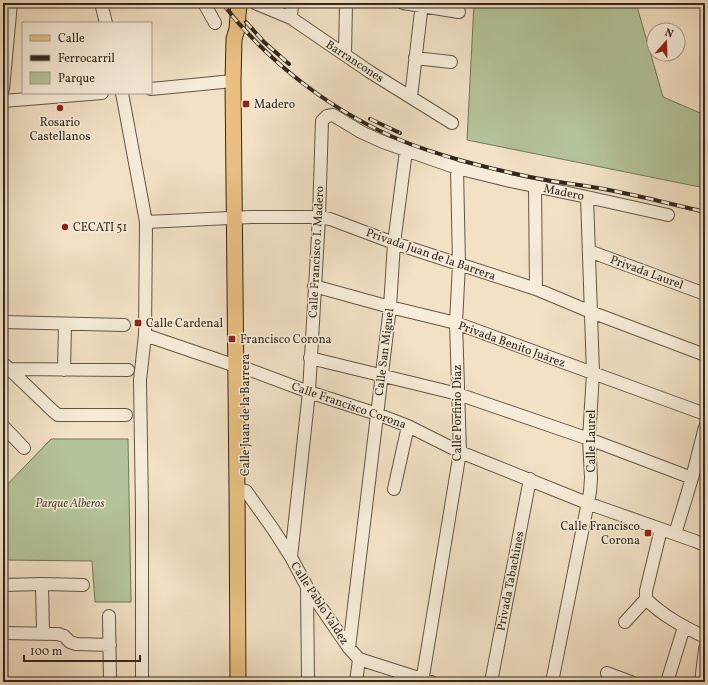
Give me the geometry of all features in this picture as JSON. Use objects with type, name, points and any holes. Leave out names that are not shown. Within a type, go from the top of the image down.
[{"type":"main road","name":"Calle Juan de la Barrera","points":[[239,3],[237,29],[234,39],[233,81],[238,217],[241,490],[246,682]]},
{"type":"main road","name":"Calle Juan de la Barrera","points":[[237,29],[241,39],[238,217]]},
{"type":"main road","name":"Calle Juan de la Barrera","points":[[238,682],[241,490]]},
{"type":"street","points":[[3,89],[11,3]]},
{"type":"street","points":[[101,3],[106,22]]},
{"type":"street","points":[[204,3],[215,23]]},
{"type":"street","name":"Barrancones","points":[[255,3],[291,18],[452,123]]},
{"type":"street","points":[[291,18],[292,3]]},
{"type":"street","points":[[345,54],[346,3]]},
{"type":"street","points":[[403,3],[421,4],[459,12]]},
{"type":"street","points":[[411,97],[421,4]]},
{"type":"street","points":[[415,58],[451,62]]},
{"type":"street","points":[[152,89],[233,81]]},
{"type":"street","points":[[3,101],[90,94]]},
{"type":"street","points":[[122,94],[146,222],[145,335],[140,380],[142,682]]},
{"type":"street","name":"Madero","points":[[327,116],[333,115],[361,132],[383,142],[457,168],[668,216]]},
{"type":"street","name":"Calle Francisco I. Madero","points":[[291,557],[309,392],[322,121],[327,116]]},
{"type":"street","name":"Calle San Miguel","points":[[349,648],[390,307],[394,243],[406,151]]},
{"type":"street","name":"Calle Porfirio Díaz","points":[[425,681],[460,452],[456,323],[459,264],[457,168]]},
{"type":"street","points":[[535,186],[536,289]]},
{"type":"street","name":"Calle Laurel","points":[[552,682],[590,492],[591,478],[589,439],[593,373],[587,197]]},
{"type":"street","name":"Privada Juan de la Barrera","points":[[146,222],[238,217],[318,217],[335,220],[394,243],[536,289],[591,312],[705,355]]},
{"type":"street","name":"Privada Laurel","points":[[589,251],[705,294]]},
{"type":"street","name":"Privada Benito Juárez","points":[[314,286],[456,323],[705,414]]},
{"type":"street","points":[[3,322],[124,325]]},
{"type":"street","points":[[64,370],[66,324]]},
{"type":"street","name":"Calle Francisco Corona","points":[[145,335],[377,414],[408,426],[460,452],[587,502],[705,545]]},
{"type":"street","points":[[310,358],[458,394],[589,439],[692,478]]},
{"type":"street","points":[[6,366],[64,370],[128,370]]},
{"type":"street","points":[[6,366],[53,412],[58,414],[126,415]]},
{"type":"street","points":[[3,426],[24,448]]},
{"type":"street","points":[[394,489],[408,426]]},
{"type":"street","points":[[675,534],[705,428]]},
{"type":"street","name":"Privada Tabachines","points":[[490,682],[530,479]]},
{"type":"street","name":"Calle Pablo Valdez","points":[[241,490],[273,529],[291,557],[307,587],[349,648],[359,659]]},
{"type":"street","points":[[625,622],[646,599],[646,591],[661,529]]},
{"type":"street","points":[[42,584],[43,633]]},
{"type":"street","points":[[3,585],[83,585]]},
{"type":"street","points":[[307,587],[308,682]]},
{"type":"street","points":[[646,599],[672,620],[705,637]]},
{"type":"street","points":[[109,616],[110,682]]},
{"type":"street","points":[[667,682],[684,627]]},
{"type":"street","points":[[3,633],[58,634],[76,644],[110,645]]},
{"type":"street","points":[[701,682],[705,649]]},
{"type":"street","points":[[356,682],[359,659],[425,681]]},
{"type":"street","points":[[607,673],[631,682]]},
{"type":"green space","points":[[474,3],[636,3],[646,38],[646,62],[653,62],[663,97],[705,115],[705,188],[467,140]]},
{"type":"green space","name":"Parque Alberos","points":[[51,439],[128,439],[131,602],[95,602],[92,561],[3,560],[3,489]]},
{"type":"railway","points":[[222,3],[260,46],[304,84],[353,117],[405,142],[451,158],[499,170],[540,179],[614,191],[705,212]]},
{"type":"railway","points":[[246,22],[264,42],[289,64]]},
{"type":"railway","points":[[370,119],[400,133]]},
{"type":"place","name":"Madero","points":[[246,104]]},
{"type":"place","name":"Rosario Castellanos","points":[[60,108]]},
{"type":"place","name":"CECATI 51","points":[[65,227]]},
{"type":"place","name":"Calle Cardenal","points":[[138,323]]},
{"type":"place","name":"Francisco Corona","points":[[232,339]]},
{"type":"place","name":"Calle Francisco Corona","points":[[648,533]]}]
